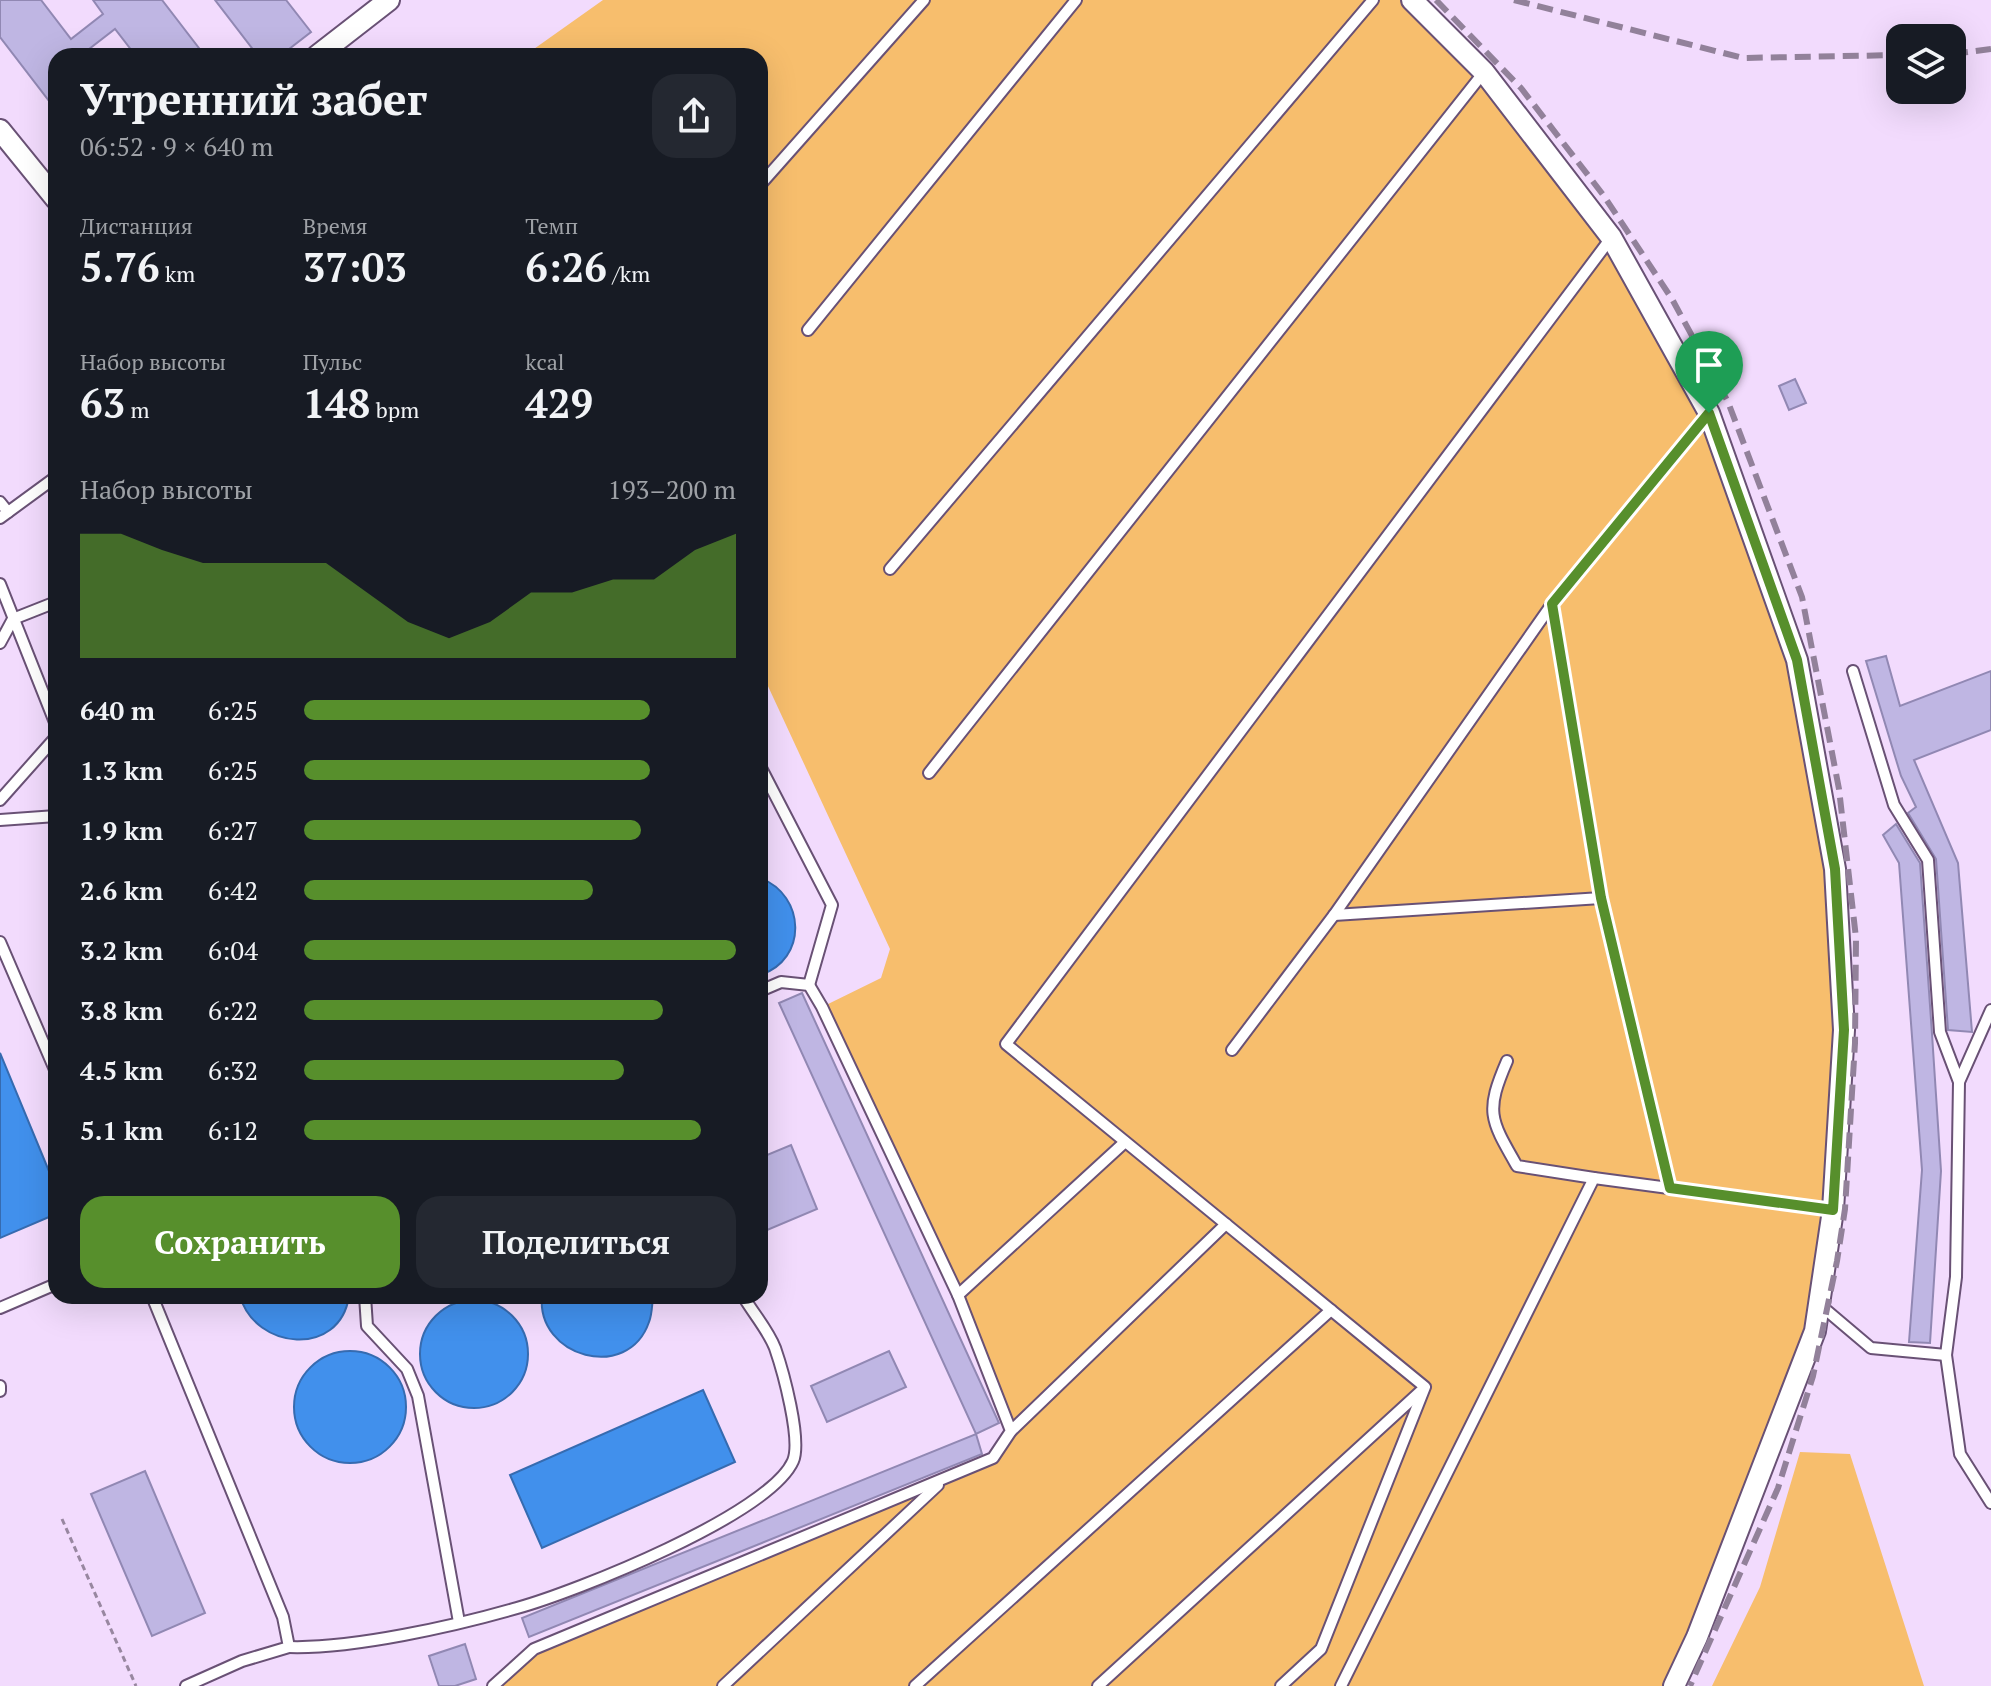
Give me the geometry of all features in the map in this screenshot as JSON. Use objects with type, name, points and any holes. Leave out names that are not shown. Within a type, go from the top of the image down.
[{"type":"street","points":[[327,48],[389,0]]},
{"type":"street","points":[[1412,0],[1484,72],[1611,237],[1709,413],[1797,660],[1835,869],[1844,1030],[1833,1210],[1815,1331],[1697,1637],[1674,1686]]},
{"type":"street","points":[[0,130],[48,189]]},
{"type":"lane","points":[[768,176],[924,0]]},
{"type":"lane","points":[[808,330],[1076,0]]},
{"type":"lane","points":[[890,569],[1373,0]]},
{"type":"lane","points":[[929,773],[1484,72]]},
{"type":"lane","points":[[1425,1387],[1006,1044],[1611,237]]},
{"type":"lane","points":[[1232,1050],[1334,915],[1552,604],[1709,413]]},
{"type":"lane","points":[[0,502],[4,515],[48,483]]},
{"type":"lane","points":[[0,584],[48,705]]},
{"type":"lane","points":[[1552,604],[1601,898],[1670,1188]]},
{"type":"lane","points":[[0,643],[13,619],[48,605]]},
{"type":"lane","points":[[1853,671],[1894,805],[1928,860],[1940,1032],[1959,1082],[1956,1277],[1946,1355],[1960,1454],[1991,1503]]},
{"type":"lane","points":[[0,800],[48,746]]},
{"type":"lane","points":[[768,781],[832,905],[809,985],[958,1295],[1011,1431]]},
{"type":"lane","points":[[0,820],[48,817]]},
{"type":"lane","points":[[1334,915],[1601,898]]},
{"type":"lane","points":[[0,942],[48,1053]]},
{"type":"lane","points":[[768,988],[781,982],[809,985]]},
{"type":"lane","points":[[1959,1082],[1991,1010]]},
{"type":"lane","points":[[1507,1061],[1493,1095],[1494,1125],[1517,1166],[1833,1210]]},
{"type":"lane","points":[[958,1295],[1125,1142]]},
{"type":"lane","points":[[1341,1686],[1594,1178]]},
{"type":"lane","points":[[493,1686],[534,1649],[993,1458],[1011,1431],[1226,1224]]},
{"type":"lane","points":[[0,1308],[48,1287]]},
{"type":"lane","points":[[155,1304],[283,1617],[289,1647]]},
{"type":"lane","points":[[366,1304],[367,1326],[407,1369],[418,1396],[459,1622]]},
{"type":"lane","points":[[186,1686],[242,1661],[289,1647],[315,1648],[520,1608],[709,1530],[771,1487],[793,1462],[797,1440],[774,1348],[748,1304]]},
{"type":"lane","points":[[1819,1304],[1871,1348],[1946,1355]]},
{"type":"lane","points":[[915,1686],[1331,1310]]},
{"type":"lane","points":[[1098,1686],[1425,1387]]},
{"type":"lane","points":[[1281,1686],[1321,1649],[1425,1387]]},
{"type":"lane","points":[[723,1686],[943,1481]]},
{"type":"path","points":[[62,1519],[136,1686]]},
{"type":"shaded area","points":[[603,0],[1412,0],[1611,237],[1709,413],[1797,660],[1835,869],[1844,1030],[1815,1331],[1674,1686],[493,1686],[534,1649],[993,1458],[1011,1431],[958,1295],[822,1007],[881,978],[890,949],[768,686],[768,48],[535,48]]},
{"type":"shaded area","points":[[1800,1452],[1850,1454],[1924,1686],[1712,1686],[1760,1587]]},
{"type":"water","points":[[768,882],[786,898],[793,912],[795,927],[787,956],[768,971]]},
{"type":"water","points":[[0,1053],[48,1169],[48,1217],[0,1238]]},
{"type":"water","points":[[244,1304],[346,1304],[342,1316],[330,1330],[297,1340],[262,1328]]},
{"type":"water","points":[[453,1304],[495,1304],[519,1324],[527,1343],[527,1365],[519,1384],[504,1399],[485,1407],[463,1407],[444,1399],[429,1384],[421,1365],[424,1333],[436,1316]]},
{"type":"water","points":[[543,1304],[652,1304],[650,1319],[638,1341],[623,1352],[604,1357],[585,1355],[568,1347],[553,1334],[544,1317]]},
{"type":"water","points":[[350,1351],[372,1355],[390,1367],[402,1385],[406,1407],[402,1429],[390,1447],[372,1459],[350,1463],[328,1459],[310,1447],[298,1429],[294,1407],[298,1385],[310,1367],[328,1355]]},
{"type":"water","points":[[703,1390],[735,1462],[542,1548],[510,1475]]},
{"type":"building","points":[[0,0],[41,0],[71,39],[103,14],[93,0],[162,0],[199,48],[130,48],[115,29],[90,48],[48,48],[48,100],[0,37]]},
{"type":"building","points":[[215,0],[286,0],[311,32],[290,48],[252,48]]},
{"type":"building","points":[[1795,379],[1806,403],[1789,410],[1779,386]]},
{"type":"building","points":[[1886,656],[1900,706],[1991,671],[1991,730],[1914,760],[1958,863],[1972,1032],[1948,1030],[1936,859],[1908,813],[1916,807],[1901,776],[1866,661]]},
{"type":"building","points":[[1896,824],[1920,863],[1941,1171],[1930,1343],[1909,1342],[1922,1170],[1899,863],[1883,835]]},
{"type":"building","points":[[802,993],[999,1423],[976,1434],[779,1003]]},
{"type":"building","points":[[791,1145],[817,1209],[768,1230],[768,1155]]},
{"type":"building","points":[[889,1351],[906,1387],[827,1422],[811,1386]]},
{"type":"building","points":[[976,1434],[982,1454],[529,1637],[522,1618]]},
{"type":"building","points":[[145,1471],[205,1613],[152,1636],[91,1494]]},
{"type":"building","points":[[465,1644],[476,1679],[455,1686],[439,1686],[429,1656]]},
{"type":"railway","points":[[1436,0],[1521,88],[1604,196],[1672,299],[1728,402],[1802,597],[1839,789],[1856,938],[1855,1043],[1845,1209],[1837,1261],[1813,1376],[1778,1488],[1690,1686]]},
{"type":"railway","points":[[1514,0],[1743,58],[1886,55]]},
{"type":"railway","points":[[1966,52],[1991,49]]},
{"type":"route","points":[[1709,413],[1797,660],[1835,869],[1844,1030],[1833,1210],[1670,1188],[1601,898],[1552,604],[1709,413]]}]
